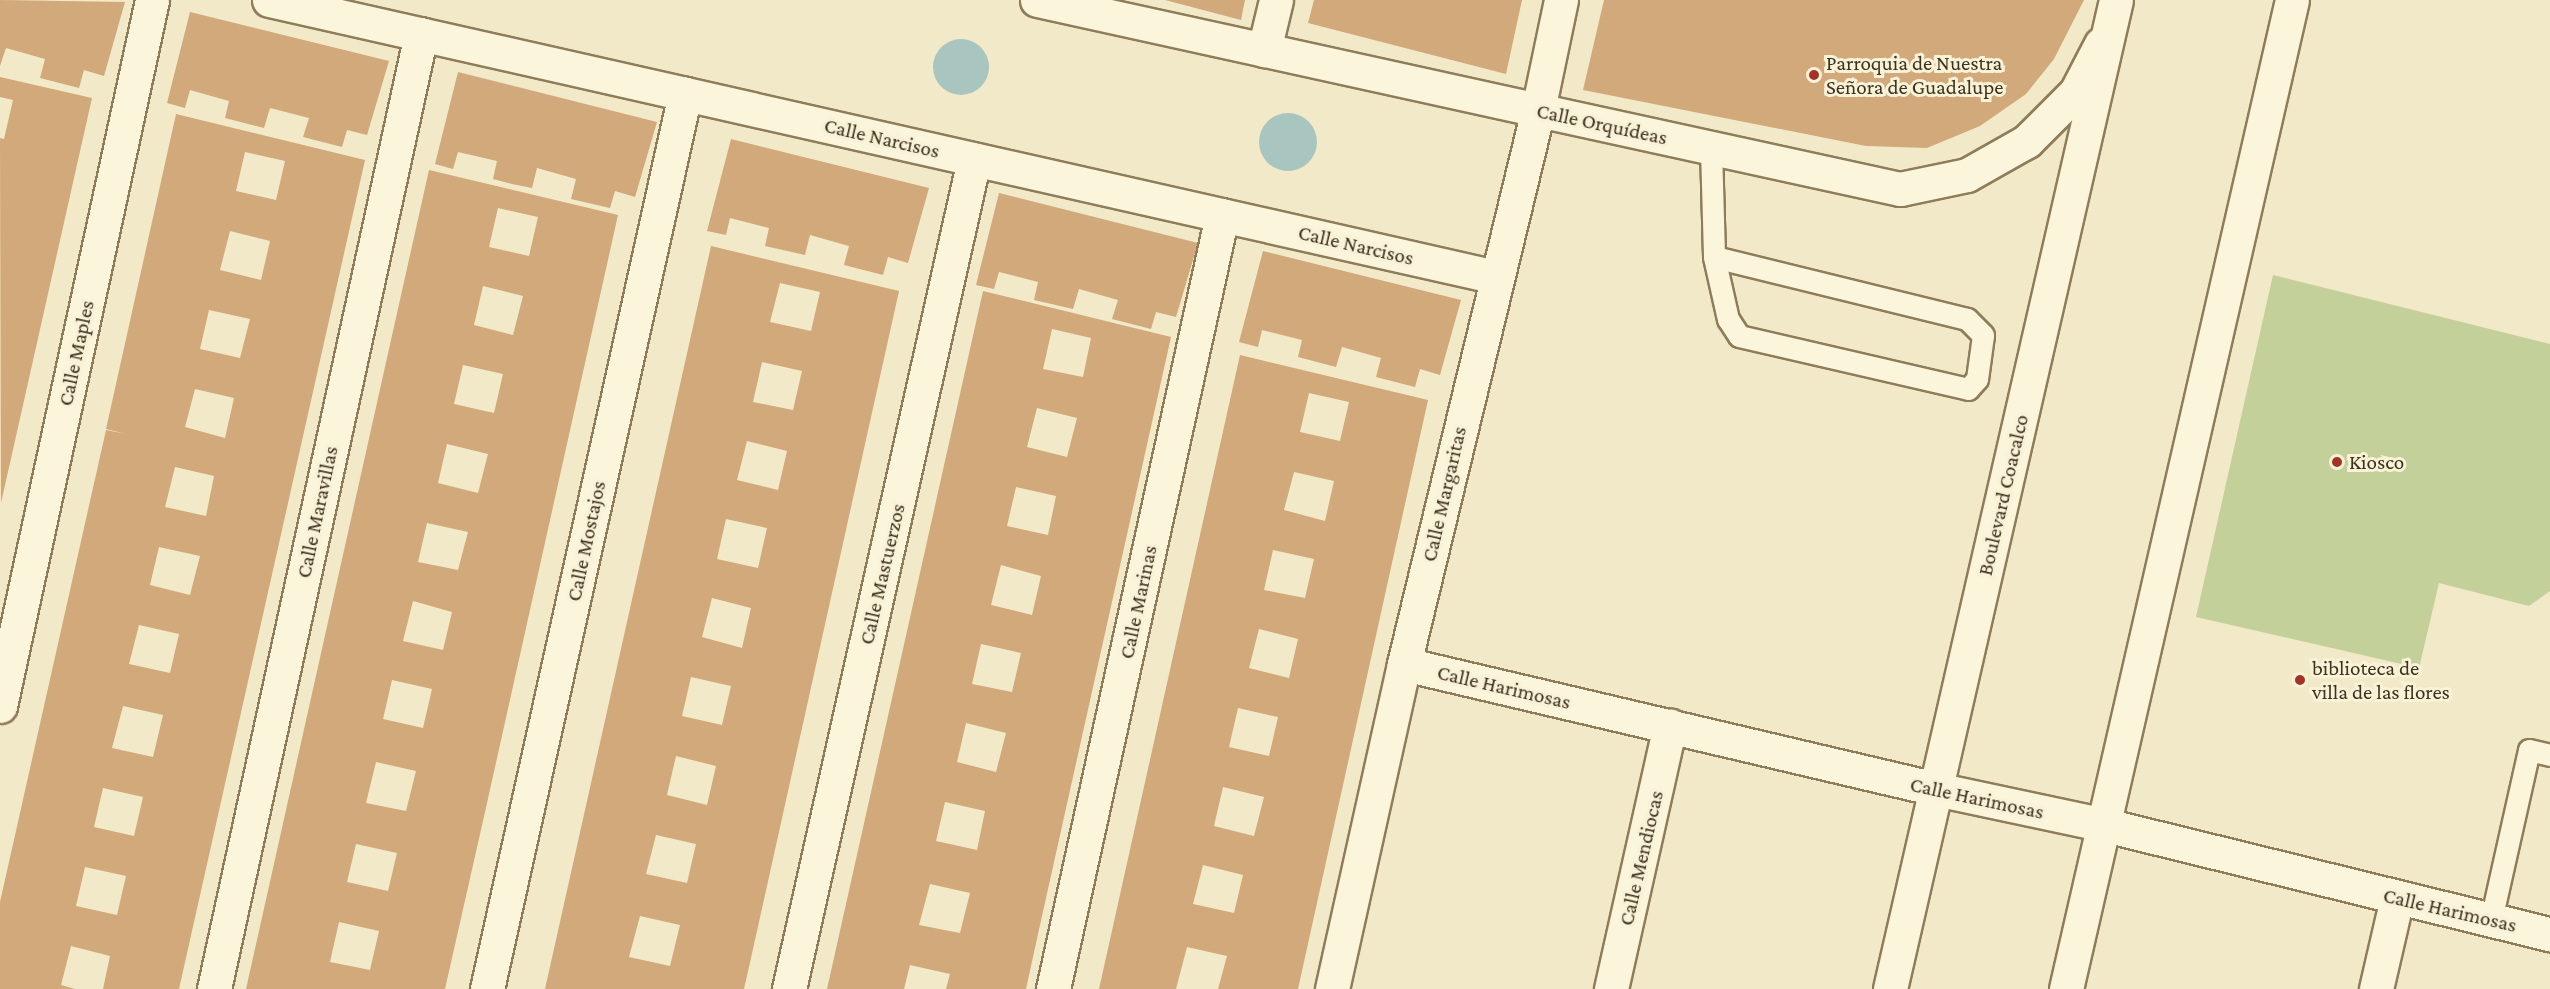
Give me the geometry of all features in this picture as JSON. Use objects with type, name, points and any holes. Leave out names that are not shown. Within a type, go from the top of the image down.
[{"type":"street","name":"Calle Maples","points":[[0,706],[152,0]]},
{"type":"street","name":"Calle Narcisos","points":[[269,0],[1496,276]]},
{"type":"street","name":"Calle Orquídeas","points":[[1037,0],[1900,189],[1967,175],[2027,141],[2076,92],[2107,32]]},
{"type":"street","points":[[1264,50],[1276,0]]},
{"type":"street","name":"Calle Margaritas","points":[[1332,989],[1404,664],[1538,110],[1561,0]]},
{"type":"street","name":"Boulevard Coacalco","points":[[1890,989],[2116,0]]},
{"type":"street","points":[[2066,989],[2101,824],[2292,0]]},
{"type":"street","name":"Calle Maravillas","points":[[214,989],[421,34]]},
{"type":"street","name":"Calle Mostajos","points":[[487,989],[685,93]]},
{"type":"street","name":"Calle Mastuerzos","points":[[789,989],[974,159]]},
{"type":"street","name":"Calle Marinas","points":[[1053,989],[1222,215]]},
{"type":"street","name":"Calle Harimosas","points":[[1404,664],[1936,789],[2101,824],[2550,934]]},
{"type":"street","name":"Calle Mendiocas","points":[[1611,989],[1670,726]]},
{"type":"street","points":[[2376,989],[2397,898]]},
{"type":"lane","points":[[1711,148],[1714,257],[1728,319],[1739,336],[1968,389],[1977,379],[1983,335],[1967,319],[1714,257]]},
{"type":"lane","points":[[2491,920],[2529,750],[2550,755]]},
{"type":"green space","points":[[2273,275],[2550,344],[2550,591],[2529,606],[2439,583],[2419,668],[2196,617]]},
{"type":"water","points":[[955,39],[967,39],[977,43],[985,51],[989,67],[985,83],[977,91],[967,95],[955,95],[945,91],[937,83],[933,73],[933,61],[937,51],[945,43]]},
{"type":"water","points":[[1288,113],[1304,118],[1312,126],[1317,142],[1312,158],[1304,166],[1288,171],[1272,166],[1264,158],[1259,142],[1264,126],[1272,118]]},
{"type":"building","points":[[0,0],[125,2],[104,76],[84,70],[79,88],[40,78],[45,59],[6,48],[0,66]]},
{"type":"building","points":[[1165,0],[1245,0],[1241,20]]},
{"type":"building","points":[[1314,0],[1522,0],[1506,74],[1308,23]]},
{"type":"building","name":"Parroquia de Nuestra Señora de Guadalupe","points":[[1604,0],[2084,0],[2054,59],[2026,94],[1980,126],[1927,148],[1866,146],[1583,90]]},
{"type":"building","points":[[190,12],[389,61],[367,135],[347,130],[342,147],[303,137],[309,118],[270,108],[264,128],[225,118],[229,101],[190,90],[185,108],[167,103]]},
{"type":"building","points":[[458,72],[657,122],[635,197],[615,191],[610,208],[571,199],[576,179],[537,168],[532,188],[512,184],[493,179],[497,161],[458,152],[453,169],[435,164]]},
{"type":"building","points":[[0,77],[92,98],[1,503],[0,138],[4,139],[13,100],[0,97]]},
{"type":"building","points":[[176,114],[365,160],[179,989],[103,989],[110,956],[71,946],[61,985],[75,989],[0,989],[0,902],[106,430],[126,434],[106,429]],"holes":[[[245,152],[285,161],[276,200],[236,191]],[[230,231],[270,241],[261,280],[220,270]],[[209,310],[250,319],[240,358],[200,349]],[[195,389],[234,398],[225,438],[185,427]],[[175,467],[214,476],[206,516],[165,507]],[[159,547],[200,556],[190,595],[150,585]],[[139,625],[179,634],[170,673],[129,664]],[[123,706],[163,715],[153,757],[112,748]],[[103,788],[143,797],[134,836],[94,827]],[[85,867],[126,876],[117,915],[76,906]]]},
{"type":"building","points":[[731,139],[929,188],[908,263],[888,257],[883,275],[844,265],[849,246],[810,235],[805,255],[765,246],[769,228],[730,218],[726,235],[707,231]]},
{"type":"building","points":[[429,170],[618,215],[445,989],[246,989]],"holes":[[[498,208],[538,217],[529,256],[489,247]],[[483,286],[523,296],[513,335],[474,325]],[[463,365],[503,374],[494,413],[454,404]],[[447,444],[488,454],[478,493],[438,483]],[[427,523],[468,532],[458,570],[418,562]],[[413,601],[452,612],[443,650],[403,641]],[[392,680],[432,689],[423,728],[383,719]],[[376,762],[416,771],[406,811],[366,803]],[[356,844],[397,853],[388,891],[347,882]],[[339,922],[379,931],[370,970],[330,962]]]},
{"type":"building","points":[[999,193],[1198,243],[1176,317],[1156,312],[1151,329],[1112,319],[1118,300],[1079,289],[1073,309],[1034,300],[1038,282],[999,272],[994,289],[976,285]]},
{"type":"building","points":[[711,246],[899,291],[744,989],[545,989]],"holes":[[[780,283],[820,292],[811,331],[770,322]],[[762,362],[802,371],[793,410],[753,402]],[[747,441],[787,451],[778,490],[737,480]],[[726,519],[767,528],[758,568],[717,559]],[[712,598],[751,608],[742,648],[702,637]],[[691,677],[731,686],[722,725],[682,716]],[[676,756],[716,766],[707,805],[667,795]],[[656,835],[696,844],[687,883],[646,874]],[[640,916],[680,925],[670,966],[629,957]]]},
{"type":"building","points":[[1263,251],[1461,300],[1440,375],[1420,369],[1415,387],[1376,377],[1381,358],[1342,347],[1336,367],[1298,357],[1302,340],[1262,330],[1258,347],[1239,342]]},
{"type":"building","points":[[983,291],[1171,337],[1026,989],[946,989],[950,974],[910,965],[904,989],[827,989]],"holes":[[[1052,329],[1091,338],[1083,377],[1043,369]],[[1037,408],[1077,418],[1067,457],[1027,447]],[[1016,487],[1056,496],[1048,535],[1007,526]],[[1001,565],[1041,576],[1032,615],[991,605]],[[981,644],[1021,653],[1012,692],[972,684]],[[966,723],[1006,733],[996,772],[957,762]],[[945,802],[985,811],[977,850],[936,841]],[[930,884],[970,893],[960,933],[919,925]]]},
{"type":"building","points":[[1240,355],[1428,400],[1298,989],[1218,989],[1227,956],[1187,947],[1176,989],[1099,989]],"holes":[[[1309,393],[1349,402],[1340,441],[1300,432]],[[1294,472],[1334,481],[1325,521],[1284,510]],[[1273,550],[1314,559],[1305,598],[1264,590]],[[1259,629],[1298,639],[1289,678],[1249,668]],[[1238,708],[1278,717],[1269,756],[1229,747]],[[1223,787],[1264,797],[1254,836],[1214,826]],[[1203,865],[1243,875],[1234,913],[1193,904]]]},
{"type":"place","name":"Parroquia de Nuestra Señora de Guadalupe","points":[[1814,75]]},
{"type":"place","name":"Kiosco","points":[[2337,462]]},
{"type":"place","name":"biblioteca de villa de las flores","points":[[2300,680]]}]
